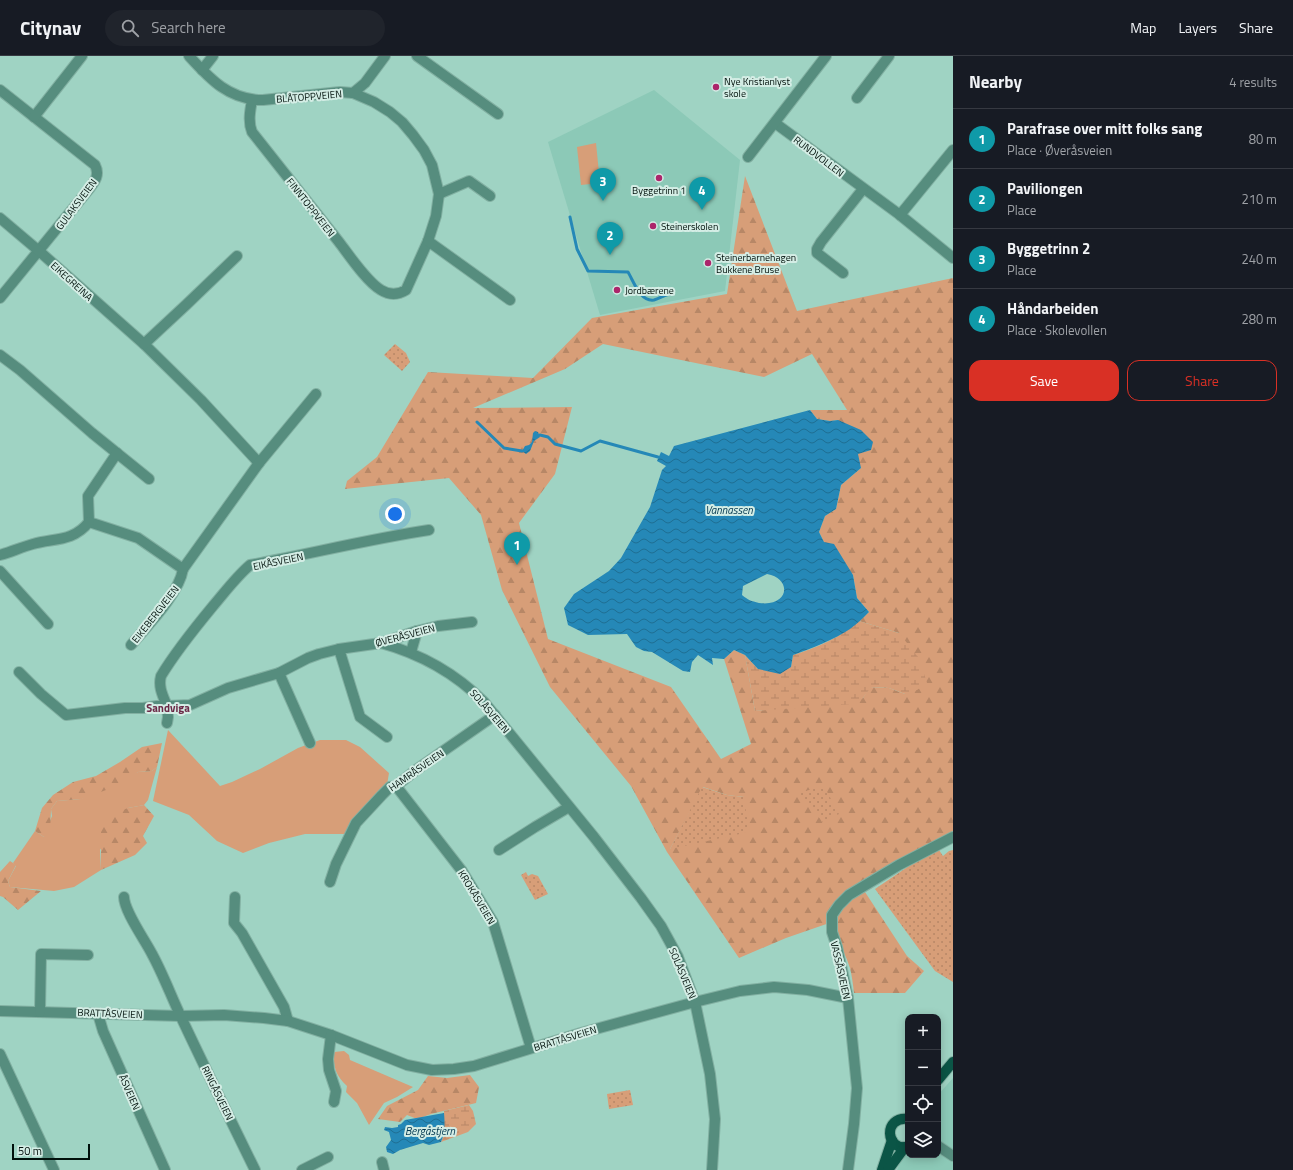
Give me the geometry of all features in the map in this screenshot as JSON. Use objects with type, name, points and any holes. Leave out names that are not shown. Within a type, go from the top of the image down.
[{"type":"main road","points":[[941,1076],[953,1062]]},
{"type":"main road","points":[[882,1170],[892,1140],[890,1131],[891,1126],[894,1122],[905,1117]]},
{"type":"main road","points":[[892,1140],[900,1147],[905,1147]]},
{"type":"main road","points":[[888,1170],[905,1148]]},
{"type":"street","points":[[34,117],[82,56]]},
{"type":"street","name":"BLÅTOPPVEIEN","points":[[189,56],[215,83],[239,96],[252,100],[281,99],[340,92],[353,93],[374,102],[402,122],[424,150],[432,165],[439,194],[436,216],[428,241],[410,283],[406,290],[400,293]]},
{"type":"street","points":[[202,70],[213,56]]},
{"type":"street","points":[[353,93],[365,83],[385,56]]},
{"type":"street","points":[[417,56],[498,114]]},
{"type":"street","points":[[748,157],[826,56]]},
{"type":"street","points":[[857,98],[889,56]]},
{"type":"street","name":"GULAKSVEIEN","points":[[0,90],[95,165],[98,170],[98,174],[89,189],[0,298]]},
{"type":"street","name":"FINNTOPPVEIEN","points":[[252,100],[250,113],[250,127],[252,132],[371,282],[386,293],[400,293]]},
{"type":"street","name":"RUNDVOLLEN","points":[[775,123],[900,215],[953,258]]},
{"type":"street","points":[[900,215],[953,150]]},
{"type":"street","points":[[439,194],[469,181],[490,196]]},
{"type":"street","points":[[843,273],[817,253],[817,249],[863,189]]},
{"type":"street","name":"EIKEGREINA","points":[[0,218],[144,344],[201,400],[259,463]]},
{"type":"street","points":[[428,241],[510,300]]},
{"type":"street","points":[[144,344],[237,256]]},
{"type":"street","points":[[0,355],[20,370],[66,411],[149,479]]},
{"type":"street","points":[[89,522],[138,538],[183,569],[259,463],[316,394]]},
{"type":"street","points":[[0,555],[34,544],[69,537],[85,526],[89,522],[88,496],[117,453]]},
{"type":"street","name":"EIKÅSVEIEN","points":[[167,706],[160,689],[159,681],[161,676],[185,641],[239,574],[250,565],[340,548],[384,537],[429,530]]},
{"type":"street","name":"EIKEBERGVEIEN","points":[[131,646],[174,592],[180,581],[183,569]]},
{"type":"street","points":[[0,570],[48,624]]},
{"type":"street","name":"ØVERÅSVEIEN","points":[[19,672],[66,714],[125,708],[190,706],[228,688],[279,673],[308,658],[339,649],[381,642],[417,630],[472,622]]},
{"type":"street","points":[[411,652],[417,630]]},
{"type":"street","name":"SOLÅSVEIEN","points":[[381,642],[411,652],[454,675],[470,688],[495,715],[594,837],[661,926],[678,957],[695,1002],[710,1074],[715,1119],[712,1170]]},
{"type":"street","points":[[339,649],[360,717],[388,736]]},
{"type":"street","points":[[279,673],[310,743]]},
{"type":"street","points":[[167,706],[167,723]]},
{"type":"street","name":"HAMRÅSVEIEN","points":[[330,882],[336,864],[356,823],[390,787],[396,786],[416,770],[495,715]]},
{"type":"street","name":"KROKÅSVEIEN","points":[[396,786],[462,871],[494,922],[531,1048]]},
{"type":"street","points":[[499,850],[569,807]]},
{"type":"street","name":"VASSÅSVEIEN","points":[[848,1170],[857,1088],[848,998],[837,947],[832,932],[832,915],[849,895],[899,865],[953,837]]},
{"type":"street","points":[[124,897],[124,902],[152,954],[180,1016]]},
{"type":"street","points":[[235,897],[234,923],[242,932],[284,1007],[288,1021]]},
{"type":"street","points":[[40,1012],[41,954],[88,955]]},
{"type":"street","name":"BRATTÅSVEIEN","points":[[0,1011],[231,1016],[288,1021],[331,1035],[407,1065],[432,1070],[474,1066],[581,1033],[740,991],[774,987],[808,990],[848,998]]},
{"type":"street","name":"ÅSVEIEN","points":[[98,1014],[103,1031],[165,1170]]},
{"type":"street","name":"RINGÅSVEIEN","points":[[180,1016],[255,1170]]},
{"type":"street","points":[[331,1035],[328,1059],[329,1070],[336,1090],[334,1102]]},
{"type":"street","points":[[0,1054],[54,1170]]},
{"type":"street","points":[[941,1148],[953,1157]]},
{"type":"street","points":[[941,1155],[953,1157]]},
{"type":"street","points":[[302,1170],[328,1157]]},
{"type":"shaded area","name":"Steinerskolen","points":[[654,90],[740,160],[725,291],[600,315],[548,142]]},
{"type":"shaded area","points":[[953,1078],[953,1170],[897,1170],[905,1148],[905,1158],[941,1158],[941,1092]]},
{"type":"green space","points":[[596,143],[600,183],[581,185],[577,147]]},
{"type":"green space","points":[[745,176],[797,311],[953,278],[953,832],[874,876],[872,888],[865,892],[907,956],[924,971],[905,993],[854,993],[850,968],[839,940],[837,928],[838,920],[786,938],[739,958],[667,852],[631,786],[550,687],[502,590],[481,515],[449,478],[345,489],[347,481],[377,457],[428,372],[533,378],[592,318],[727,294]],"holes":[[[603,344],[764,377],[812,354],[847,410],[810,410],[817,419],[830,421],[838,420],[861,468],[841,485],[836,509],[825,516],[819,532],[824,542],[853,575],[857,598],[869,612],[859,621],[899,633],[905,694],[889,688],[870,687],[863,698],[755,711],[745,655],[734,650],[724,659],[751,744],[721,759],[671,687],[548,639],[519,523],[555,474],[572,407],[473,408],[565,369]],[[703,787],[727,795],[744,797],[670,849]]]},
{"type":"green space","points":[[395,344],[406,353],[410,362],[402,371],[384,355]]},
{"type":"green space","points":[[859,621],[899,633],[919,658],[927,683],[917,690],[905,694],[889,688],[871,687],[863,698],[853,704],[755,711],[745,655],[758,669],[791,667],[793,655],[828,641],[852,627]]},
{"type":"green space","points":[[168,730],[220,786],[260,769],[298,748],[320,740],[346,740],[360,747],[389,773],[387,785],[347,834],[305,834],[269,843],[243,853],[217,841],[189,815],[153,801]]},
{"type":"green space","points":[[162,743],[157,767],[152,771],[138,772],[122,784],[82,799],[57,801],[51,809],[50,834],[44,837],[35,831],[42,808],[53,795],[73,782],[96,776],[142,747]]},
{"type":"green space","points":[[157,767],[148,800],[144,805],[128,808],[100,850],[101,870],[74,887],[54,891],[10,887],[8,881],[16,866],[13,863],[35,831],[44,837],[52,816],[51,809],[57,801],[81,799],[138,772],[152,771]]},
{"type":"green space","points":[[824,786],[839,814],[823,822],[798,793]]},
{"type":"green space","points":[[702,787],[727,795],[744,797],[749,832],[670,849]]},
{"type":"green space","points":[[144,805],[154,816],[143,836],[147,843],[135,855],[101,870],[101,827],[104,817],[128,808]]},
{"type":"green space","points":[[937,847],[943,856],[949,851],[953,850],[953,982],[935,971],[875,889]]},
{"type":"green space","points":[[10,861],[16,865],[8,881],[10,887],[41,891],[18,910],[0,896],[0,872]]},
{"type":"green space","points":[[526,872],[528,876],[532,874],[538,876],[548,894],[535,900],[521,875]]},
{"type":"green space","points":[[344,1051],[349,1055],[350,1060],[413,1087],[384,1103],[369,1125],[357,1103],[346,1092],[347,1086],[340,1079],[336,1071],[334,1052]]},
{"type":"green space","points":[[470,1075],[479,1087],[476,1103],[417,1119],[407,1115],[400,1122],[378,1119],[387,1106],[418,1090],[428,1076],[447,1078]]},
{"type":"green space","points":[[630,1090],[633,1105],[609,1109],[607,1094]]},
{"type":"green space","points":[[469,1105],[473,1111],[476,1124],[468,1132],[441,1142],[444,1135],[444,1111]]},
{"type":"water","name":"Vannassen","points":[[810,410],[817,419],[830,421],[838,420],[861,430],[873,442],[871,450],[858,454],[861,468],[841,485],[836,509],[825,516],[819,532],[824,542],[834,544],[853,575],[857,598],[869,612],[844,633],[823,644],[793,655],[791,667],[780,674],[758,669],[745,655],[734,650],[724,659],[712,658],[713,665],[698,655],[692,662],[690,672],[683,671],[652,652],[644,651],[636,647],[627,634],[588,635],[568,625],[564,608],[574,594],[609,571],[621,558],[650,507],[662,470],[666,466],[657,461],[661,452],[669,456],[674,446]],"holes":[[[767,574],[781,581],[784,586],[782,597],[777,601],[759,603],[742,595],[743,586]]]},
{"type":"water","points":[[535,431],[538,432],[540,437],[534,441],[530,451],[526,454],[522,451],[525,446],[532,442],[533,433]]},
{"type":"water","name":"Bergåstjern","points":[[444,1113],[445,1121],[441,1142],[429,1145],[423,1143],[400,1150],[393,1154],[387,1152],[386,1147],[391,1140],[389,1132],[384,1130],[385,1127],[398,1127],[398,1125],[405,1120]]},
{"type":"waterway","points":[[570,217],[577,249],[588,271],[628,272],[641,295],[649,300],[654,300],[665,295],[672,294]]},
{"type":"waterway","points":[[477,422],[504,448],[522,451]]},
{"type":"waterway","points":[[540,435],[548,437],[555,444],[581,451],[600,441],[658,457]]},
{"type":"place","name":"Nye Kristianlyst skole","points":[[716,87]]},
{"type":"place","name":"Byggetrinn 1","points":[[659,178]]},
{"type":"place","name":"Byggetrinn 2","points":[[603,201]]},
{"type":"place","name":"Håndarbeiden","points":[[702,210]]},
{"type":"place","name":"Steinerskolen","points":[[653,226]]},
{"type":"place","name":"Paviliongen","points":[[610,255]]},
{"type":"place","name":"Steinerbarnehagen Bukkene Bruse","points":[[708,263]]},
{"type":"place","name":"Jordbærene","points":[[617,290]]},
{"type":"place","name":"Parafrase over mitt folks sang","points":[[517,565]]},
{"type":"district","name":"Sandviga","points":[[168,708]]}]
